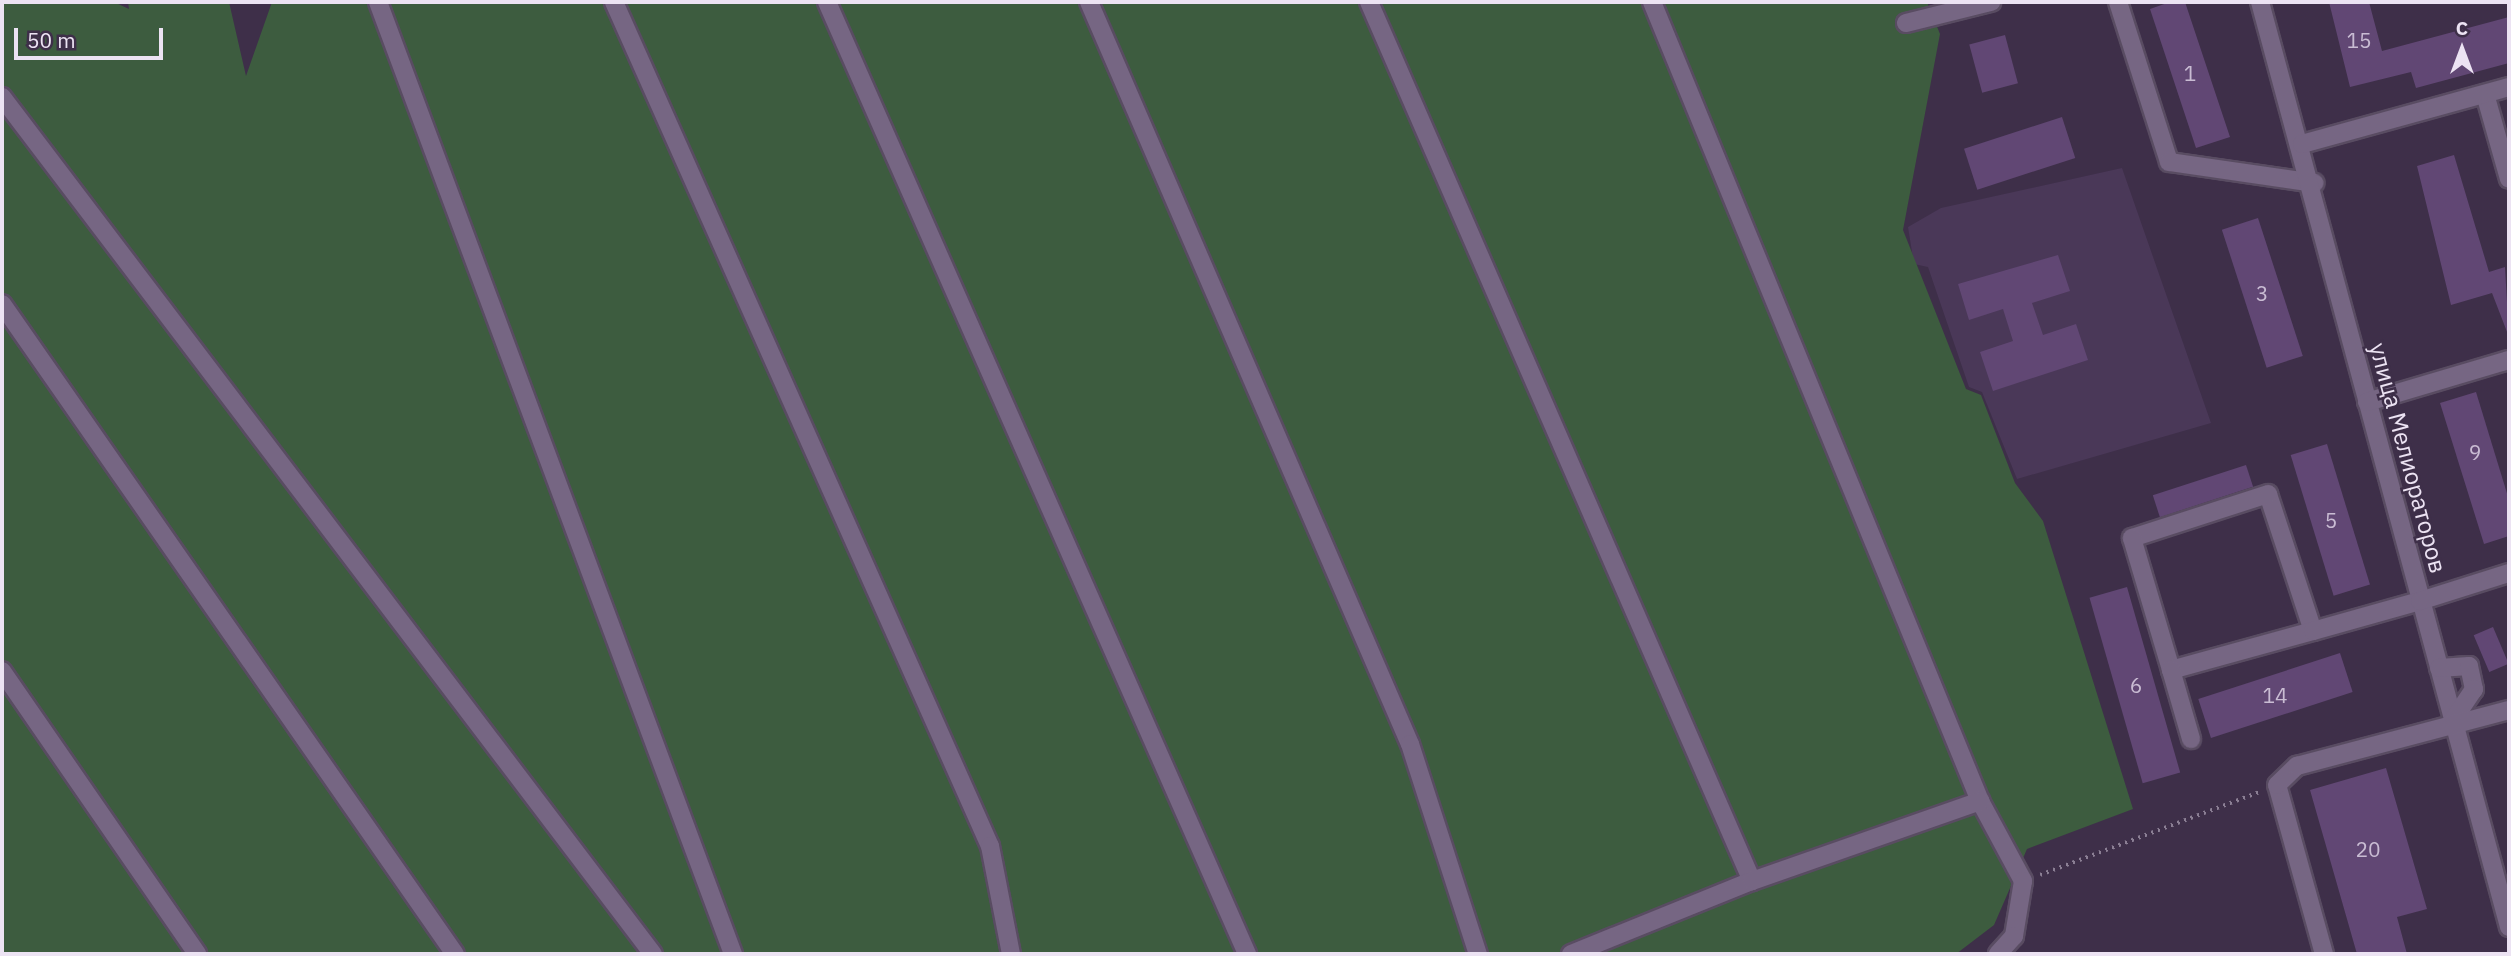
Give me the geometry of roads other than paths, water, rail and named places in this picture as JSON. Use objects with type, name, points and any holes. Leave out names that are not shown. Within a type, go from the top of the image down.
[{"type":"street","points":[[378,2],[733,954]]},
{"type":"street","points":[[614,2],[990,846],[1011,954]]},
{"type":"street","points":[[827,2],[1247,954]]},
{"type":"street","points":[[1089,2],[1410,744],[1478,954]]},
{"type":"street","points":[[1369,2],[1752,881]]},
{"type":"street","points":[[1652,2],[1980,800],[2023,881],[2014,936],[1998,954]]},
{"type":"street","points":[[1906,23],[1991,2]]},
{"type":"street","points":[[2118,2],[2169,162],[2314,183]]},
{"type":"street","name":"улица Мелиораторов","points":[[2260,2],[2314,183],[2367,402],[2509,927]]},
{"type":"street","points":[[2302,144],[2509,87]]},
{"type":"street","points":[[2485,94],[2509,179]]},
{"type":"street","points":[[2,97],[653,954]]},
{"type":"street","points":[[2,304],[455,954]]},
{"type":"street","points":[[2367,402],[2509,360]]},
{"type":"street","points":[[2191,739],[2132,538],[2268,494],[2313,631]]},
{"type":"street","points":[[2171,670],[2420,601],[2509,573]]},
{"type":"street","points":[[2439,668],[2469,666],[2474,689],[2452,722]]},
{"type":"street","points":[[2,671],[197,954]]},
{"type":"street","points":[[2323,954],[2277,785],[2297,766],[2452,722],[2509,710]]},
{"type":"street","points":[[1571,954],[1752,881],[1980,800]]}]
